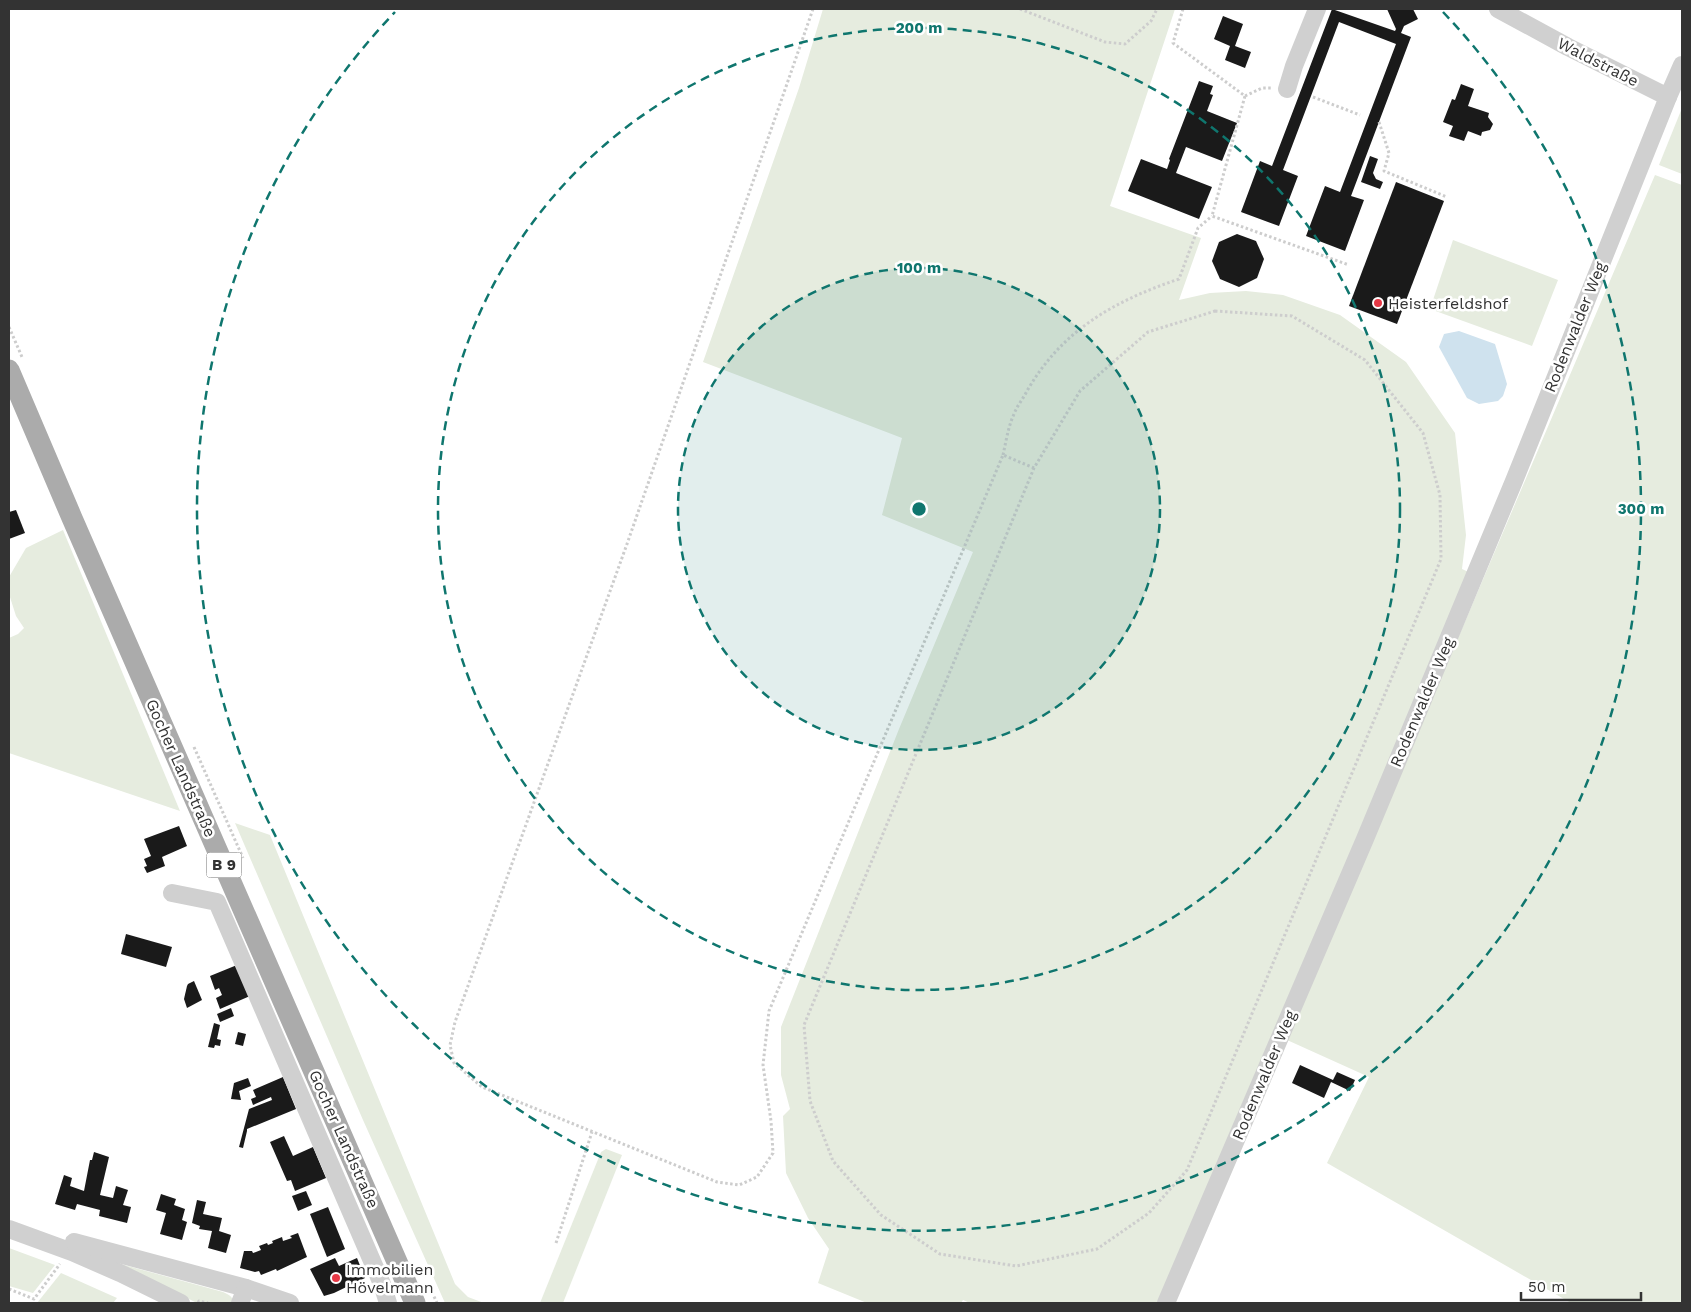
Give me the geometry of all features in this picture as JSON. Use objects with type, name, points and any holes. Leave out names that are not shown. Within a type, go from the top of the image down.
[{"type":"main road","name":"Gocher Landstraße","points":[[9,370],[415,1303]]},
{"type":"street","points":[[1287,89],[1294,66],[1317,9]]},
{"type":"street","name":"Waldstraße","points":[[1498,9],[1568,47],[1668,97]]},
{"type":"street","points":[[1668,97],[1682,65]]},
{"type":"street","name":"Rodenwalder Weg","points":[[1166,1303],[1365,839],[1485,550],[1668,97]]},
{"type":"street","name":"Gocher Landstraße","points":[[172,893],[218,902],[358,1232],[382,1284],[388,1303]]},
{"type":"street","points":[[9,1229],[114,1270],[181,1303]]},
{"type":"street","points":[[74,1242],[243,1296],[290,1303]]},
{"type":"path","points":[[813,9],[627,544],[455,1022],[450,1045],[454,1063],[482,1087],[717,1182],[724,1183],[739,1184],[757,1177],[773,1153],[771,1121],[763,1065],[769,1011],[1002,455],[1014,414],[1040,369],[1072,334],[1112,307],[1179,278],[1198,228],[1212,216],[1245,96],[1174,43],[1183,9]]},
{"type":"path","points":[[1020,9],[1105,42],[1125,44],[1151,21],[1157,9]]},
{"type":"path","points":[[1314,97],[1360,115]]},
{"type":"path","points":[[1379,122],[1389,153],[1384,171],[1447,197]]},
{"type":"path","points":[[1212,216],[1349,265]]},
{"type":"path","points":[[1215,311],[1292,316],[1366,360],[1423,432],[1440,495],[1441,559],[1187,1170],[1149,1213],[1097,1249],[1016,1266],[940,1254],[881,1215],[839,1168],[833,1161],[810,1101],[804,1025],[1034,468],[1080,391],[1148,332],[1215,311]]},
{"type":"path","points":[[1002,455],[1034,468]]},
{"type":"path","points":[[556,1243],[592,1132]]},
{"type":"path","points":[[9,1290],[34,1299],[61,1263]]},
{"type":"path","points":[[197,1303],[199,1301],[208,1303]]},
{"type":"shaded area","points":[[823,9],[1175,9],[1110,206],[1201,238],[1179,300],[1210,293],[1246,291],[1283,295],[1340,315],[1406,362],[1455,433],[1466,535],[1462,569],[1475,575],[1166,1303],[970,1303],[963,1300],[961,1303],[867,1303],[818,1283],[829,1249],[808,1218],[786,1173],[783,1116],[790,1109],[781,1075],[781,1027],[899,729],[973,552],[882,515],[902,438],[703,362],[799,88]]},
{"type":"shaded area","points":[[1682,108],[1682,174],[1659,165]]},
{"type":"shaded area","points":[[1655,175],[1682,185],[1682,1303],[1571,1303],[1327,1163],[1369,1077],[1287,1040]]},
{"type":"shaded area","points":[[1453,240],[1558,280],[1532,346],[1430,309]]},
{"type":"shaded area","points":[[63,530],[180,811],[9,753],[9,638],[18,634],[24,628],[16,616],[9,594],[9,577],[26,548]]},
{"type":"shaded area","points":[[235,823],[270,835],[455,1284],[468,1297],[484,1303],[445,1303],[363,1120]]},
{"type":"shaded area","points":[[606,1149],[622,1155],[563,1303],[540,1303],[601,1152]]},
{"type":"shaded area","points":[[9,1248],[55,1265],[33,1293],[9,1286]]},
{"type":"shaded area","points":[[117,1263],[223,1292],[231,1297],[233,1303],[197,1303]]},
{"type":"shaded area","points":[[61,1273],[117,1298],[113,1303],[37,1303]]},
{"type":"water","points":[[1459,331],[1495,344],[1507,384],[1503,396],[1498,401],[1479,404],[1467,398],[1439,347],[1444,334]]},
{"type":"building","points":[[1332,9],[1395,31],[1396,29],[1387,9],[1413,9],[1418,19],[1404,26],[1401,33],[1411,37],[1351,196],[1364,200],[1345,251],[1306,236],[1325,186],[1340,192],[1396,44],[1339,22],[1283,170],[1298,176],[1279,226],[1241,212],[1260,161],[1272,166]]},
{"type":"building","points":[[1223,16],[1243,24],[1235,46],[1251,52],[1245,68],[1225,60],[1230,46],[1214,39]]},
{"type":"building","points":[[1199,81],[1213,86],[1210,94],[1213,95],[1207,111],[1237,123],[1222,161],[1186,147],[1176,173],[1212,187],[1199,219],[1128,191],[1141,159],[1167,169],[1169,159]]},
{"type":"building","points":[[1461,84],[1474,89],[1468,106],[1489,113],[1488,117],[1493,124],[1490,130],[1482,132],[1481,136],[1468,131],[1464,141],[1449,136],[1453,126],[1443,122],[1452,99],[1455,100]]},
{"type":"building","points":[[1370,156],[1378,159],[1373,173],[1376,179],[1383,182],[1380,189],[1361,182]]},
{"type":"building","points":[[1396,182],[1444,201],[1397,324],[1349,306]]},
{"type":"building","points":[[1237,234],[1256,241],[1264,259],[1257,278],[1239,287],[1220,279],[1212,261],[1219,242]]},
{"type":"building","points":[[16,510],[25,533],[9,539],[9,512]]},
{"type":"building","points":[[179,826],[187,846],[162,857],[165,866],[147,873],[144,867],[147,866],[144,859],[151,856],[144,839]]},
{"type":"building","points":[[126,934],[172,947],[166,967],[121,954]]},
{"type":"building","points":[[237,965],[250,996],[220,1009],[216,998],[222,995],[219,988],[215,990],[210,976]]},
{"type":"building","points":[[194,981],[202,1000],[187,1008],[184,999],[187,986]]},
{"type":"building","points":[[231,1008],[234,1016],[220,1022],[217,1014]]},
{"type":"building","points":[[214,1023],[220,1025],[217,1039],[221,1040],[220,1046],[215,1045],[214,1048],[208,1047]]},
{"type":"building","points":[[238,1032],[246,1034],[243,1046],[235,1044]]},
{"type":"building","points":[[1300,1065],[1333,1080],[1337,1072],[1355,1080],[1350,1091],[1331,1082],[1324,1098],[1292,1083]]},
{"type":"building","points":[[283,1077],[296,1109],[247,1129],[243,1148],[239,1147],[249,1109],[272,1100],[271,1097],[253,1105],[251,1099],[256,1097],[253,1090]]},
{"type":"building","points":[[248,1078],[251,1086],[239,1091],[241,1100],[231,1099],[234,1083]]},
{"type":"building","points":[[284,1136],[293,1156],[313,1147],[326,1178],[295,1191],[291,1180],[287,1181],[270,1142]]},
{"type":"building","points":[[94,1152],[109,1157],[100,1195],[113,1198],[116,1186],[128,1190],[123,1205],[131,1207],[127,1223],[99,1216],[100,1210],[77,1204],[75,1210],[55,1204],[64,1175],[72,1178],[70,1186],[84,1191],[90,1160],[92,1160]]},
{"type":"building","points":[[306,1191],[312,1205],[298,1211],[292,1196]]},
{"type":"building","points":[[161,1194],[176,1199],[174,1205],[185,1209],[182,1220],[187,1222],[182,1240],[160,1234],[166,1213],[156,1210]]},
{"type":"building","points":[[197,1200],[206,1202],[203,1214],[222,1218],[219,1231],[231,1235],[226,1253],[208,1248],[212,1231],[199,1229],[200,1226],[192,1223]]},
{"type":"building","points":[[328,1207],[345,1249],[327,1257],[310,1214]]},
{"type":"building","points":[[298,1233],[307,1257],[277,1271],[276,1269],[261,1275],[259,1271],[255,1272],[240,1268],[244,1251],[252,1251],[253,1253],[261,1250],[259,1246],[267,1243],[268,1245],[282,1237],[283,1241],[292,1238],[290,1236]]},
{"type":"building","points":[[335,1258],[339,1266],[357,1258],[365,1278],[324,1296],[310,1269]]},
{"type":"place","name":"Heisterfeldshof","points":[[1378,303]]},
{"type":"place","name":"Immobilien Hövelmann","points":[[336,1278]]}]
